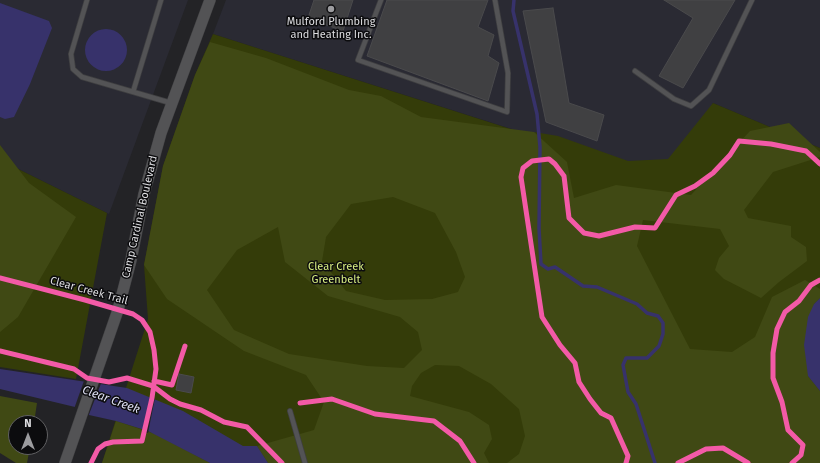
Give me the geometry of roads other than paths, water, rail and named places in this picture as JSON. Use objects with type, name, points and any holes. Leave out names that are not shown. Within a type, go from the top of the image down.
[{"type":"street","name":"Camp Cardinal Boulevard","points":[[65,463],[73,436],[107,342],[131,260],[146,186],[171,104],[210,0]]},
{"type":"lane","points":[[87,0],[71,54],[74,69],[82,77],[171,104]]},
{"type":"lane","points":[[133,92],[161,0]]},
{"type":"lane","points":[[381,0],[358,60],[507,112],[508,73],[495,0]]},
{"type":"lane","points":[[635,71],[674,100],[691,106],[709,90],[752,0]]},
{"type":"lane","points":[[290,411],[306,463]]},
{"type":"water","points":[[0,3],[49,21],[52,28],[30,84],[14,117],[5,119],[0,117]]},
{"type":"water","points":[[102,29],[110,29],[118,32],[124,38],[127,50],[124,62],[118,68],[110,71],[102,71],[94,68],[88,62],[85,54],[85,46],[88,38],[94,32]]},
{"type":"water","points":[[820,298],[820,391],[808,376],[804,345],[808,317],[814,304]]},
{"type":"water","name":"Clear Creek","points":[[0,369],[127,388],[183,411],[243,446],[257,446],[268,463],[210,463],[148,431],[116,421],[89,415],[75,407],[0,389]]},
{"type":"waterway","points":[[514,0],[513,11],[537,114],[540,147],[539,228],[541,264],[548,269],[555,267],[583,286],[597,287],[637,304],[647,313],[658,316],[663,323],[663,334],[659,346],[647,358],[626,358],[623,365],[628,392],[636,404],[655,463]]},
{"type":"place","name":"Mulford Plumbing and Heating Inc.","points":[[331,9]]},
{"type":"park label","name":"Clear Creek Greenbelt","points":[[336,273]]}]
